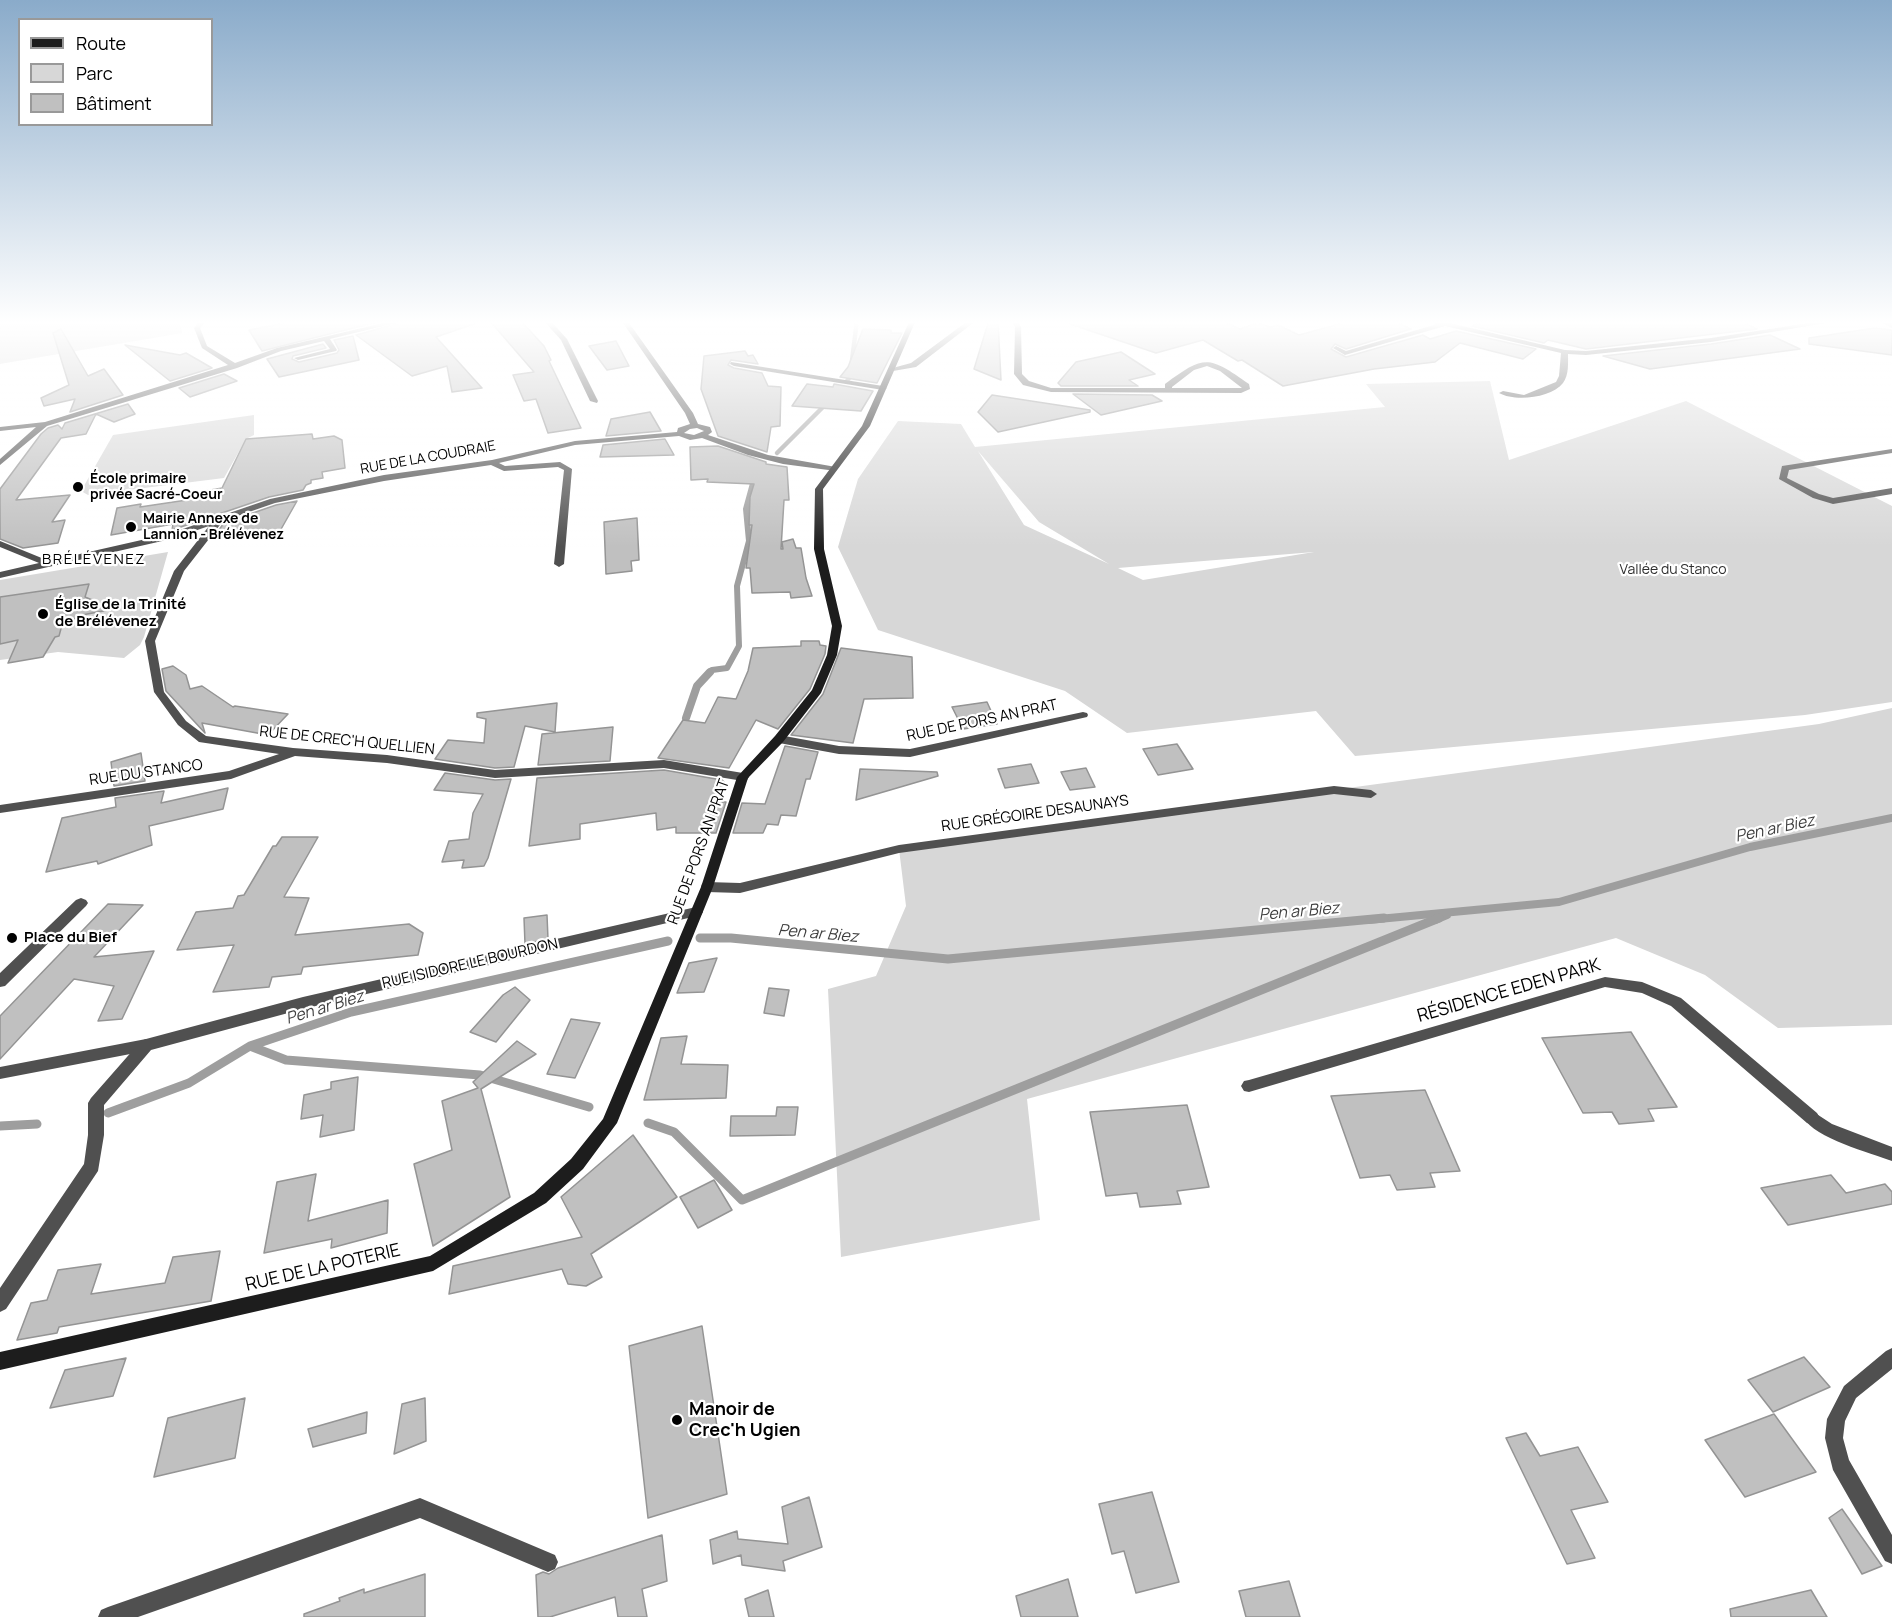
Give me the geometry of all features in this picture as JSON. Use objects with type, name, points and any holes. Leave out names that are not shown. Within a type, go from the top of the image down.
[{"type":"street","points":[[0,429],[46,424],[139,395]]},
{"type":"street","points":[[591,395],[594,402]]},
{"type":"street","points":[[677,395],[689,413],[694,426]]},
{"type":"street","name":"RUE DE PORS AN PRAT","points":[[609,1124],[707,887],[743,777],[779,739],[817,691],[832,655],[837,626],[819,549],[819,489],[866,426],[880,395]]},
{"type":"street","points":[[0,463],[46,424]]},
{"type":"street","points":[[694,426],[707,429],[708,432],[694,438],[680,434],[681,430],[686,427],[694,426]]},
{"type":"street","name":"RUE DE LA COUDRAIE","points":[[0,575],[171,536],[273,501],[384,478],[492,462],[575,443],[680,434]]},
{"type":"street","points":[[703,436],[734,449],[775,461],[833,469]]},
{"type":"street","points":[[1892,451],[1785,468],[1783,479],[1816,496],[1833,501],[1892,491]]},
{"type":"street","points":[[492,462],[504,469],[560,464],[568,469],[559,564]]},
{"type":"street","name":"RUE DE CREC'H QUELLIEN","points":[[219,520],[179,571],[150,641],[159,692],[182,723],[203,739],[293,752],[387,759],[495,774],[664,764],[743,777]]},
{"type":"street","points":[[171,536],[199,543]]},
{"type":"street","points":[[0,544],[48,564]]},
{"type":"street","name":"RUE DE PORS AN PRAT","points":[[779,739],[839,750],[910,753],[1083,715]]},
{"type":"street","name":"RUE DU STANCO","points":[[0,809],[231,775],[293,752]]},
{"type":"street","name":"RUE GRÉGOIRE DESAUNAYS","points":[[707,887],[740,888],[899,849],[1334,790],[1371,794]]},
{"type":"street","points":[[0,982],[81,903]]},
{"type":"street","name":"RUE ISIDORE LE BOURDON","points":[[0,1073],[146,1045],[303,1003],[696,912]]},
{"type":"street","name":"RÉSIDENCE EDEN PARK","points":[[1249,1086],[1605,982],[1622,982],[1659,992],[1676,1002],[1827,1129],[1892,1154]]},
{"type":"street","points":[[0,1303],[93,1166],[96,1103],[146,1045]]},
{"type":"street","name":"RUE DE LA POTERIE","points":[[0,1361],[433,1263],[540,1198],[577,1164],[609,1124]]},
{"type":"street","points":[[1892,1357],[1850,1392],[1836,1419],[1834,1438],[1840,1463],[1892,1554]]},
{"type":"street","points":[[108,1617],[420,1508],[548,1562]]},
{"type":"green space","name":"Vallée du Stanco","points":[[1375,395],[1493,395],[1509,460],[1686,401],[1892,506],[1892,702],[1805,715],[1355,756],[1316,711],[1127,733],[1065,691],[878,630],[838,547],[858,479],[898,421],[961,424],[975,447],[1385,407]],"holes":[[[978,451],[1039,522],[1109,564],[1024,525]],[[1314,552],[1143,580],[1118,568]]]},
{"type":"green space","points":[[254,415],[254,435],[246,439],[224,478],[88,495],[81,491],[113,435]]},
{"type":"green space","points":[[168,552],[144,637],[140,645],[124,658],[58,652],[0,660],[0,580]]},
{"type":"green space","points":[[1892,708],[1892,1025],[1778,1028],[1705,975],[1616,938],[1027,1099],[1040,1220],[841,1257],[828,989],[876,976],[906,906],[899,849],[1819,724]]},
{"type":"building","points":[[46,395],[122,395],[70,412],[75,399],[44,406],[41,398]]},
{"type":"building","points":[[522,395],[565,395],[581,428],[548,433],[536,399],[524,401]]},
{"type":"building","points":[[703,395],[781,395],[780,426],[771,427],[767,452],[718,436]]},
{"type":"building","points":[[799,395],[870,395],[861,411],[792,406]]},
{"type":"building","points":[[992,395],[1090,410],[1090,412],[998,432],[978,412]]},
{"type":"building","points":[[1075,395],[1153,395],[1162,401],[1101,415]]},
{"type":"building","points":[[128,404],[135,414],[114,422],[96,414],[86,434],[61,438],[16,500],[70,495],[52,522],[65,520],[58,543],[23,548],[0,539],[0,489],[41,434],[48,428],[58,425],[62,429],[65,423]]},
{"type":"building","points":[[650,412],[661,431],[606,436],[611,419]]},
{"type":"building","points":[[312,434],[313,439],[334,436],[342,440],[345,468],[322,472],[323,478],[311,480],[311,483],[303,490],[269,497],[172,530],[173,524],[111,535],[117,508],[187,500],[188,494],[222,488],[246,439]]},
{"type":"building","points":[[665,439],[674,455],[600,457],[603,445]]},
{"type":"building","points":[[718,446],[766,462],[766,464],[787,467],[789,500],[784,500],[781,549],[783,549],[782,542],[793,539],[796,548],[801,548],[806,578],[812,596],[791,598],[790,592],[752,593],[750,568],[746,568],[752,525],[749,525],[750,497],[754,484],[707,482],[708,479],[691,480],[690,447]]},
{"type":"building","points":[[297,501],[280,531],[215,535],[224,523],[276,505]]},
{"type":"building","points":[[637,518],[639,560],[631,561],[632,571],[606,574],[604,522]]},
{"type":"building","name":"Église de la Trinité de Brélévenez","points":[[89,584],[85,597],[114,609],[82,615],[62,625],[59,636],[55,637],[43,657],[8,663],[18,640],[0,644],[0,597]]},
{"type":"building","points":[[801,641],[819,641],[820,645],[826,646],[825,654],[810,689],[778,729],[756,720],[729,768],[658,758],[683,720],[705,723],[718,697],[736,699],[748,671],[753,648],[801,646]]},
{"type":"building","points":[[841,648],[912,657],[913,698],[864,699],[853,743],[791,735],[823,694]]},
{"type":"building","points":[[173,666],[186,675],[190,689],[202,686],[233,707],[288,714],[268,735],[202,723],[205,733],[166,691],[162,669]]},
{"type":"building","points":[[987,702],[997,724],[963,729],[952,707]]},
{"type":"building","points":[[557,703],[555,732],[525,726],[514,767],[495,768],[435,759],[448,740],[484,743],[486,719],[477,717],[477,713]]},
{"type":"building","points":[[613,727],[610,761],[538,765],[542,734]]},
{"type":"building","points":[[1177,744],[1193,769],[1158,775],[1143,749]]},
{"type":"building","points":[[785,746],[818,752],[810,779],[806,779],[796,816],[781,815],[778,825],[767,824],[763,833],[733,833],[742,803],[765,804]]},
{"type":"building","points":[[141,753],[145,781],[114,786],[111,762]]},
{"type":"building","points":[[1031,764],[1039,783],[1005,788],[998,769]]},
{"type":"building","points":[[1086,768],[1095,787],[1070,790],[1061,772]]},
{"type":"building","points":[[860,769],[937,772],[938,776],[856,800]]},
{"type":"building","points":[[664,770],[722,780],[726,784],[719,802],[726,802],[716,833],[676,833],[676,827],[657,830],[656,813],[580,824],[580,839],[529,846],[537,778]]},
{"type":"building","points":[[445,773],[495,780],[511,779],[484,866],[462,868],[464,860],[442,862],[449,841],[469,839],[473,813],[483,794],[434,790]]},
{"type":"building","points":[[228,788],[223,809],[149,826],[152,845],[98,864],[97,861],[46,872],[62,818],[116,807],[115,798],[164,791],[161,803]]},
{"type":"building","points":[[282,837],[318,837],[284,897],[309,898],[295,935],[409,924],[423,933],[418,955],[303,967],[301,974],[272,977],[269,987],[213,992],[234,945],[177,950],[196,912],[233,908],[238,896],[244,895],[273,846],[276,846]]},
{"type":"building","points":[[108,904],[143,905],[94,957],[154,951],[122,1019],[98,1021],[114,986],[74,979],[0,1059],[0,1016]]},
{"type":"building","points":[[547,915],[548,939],[525,944],[524,918]]},
{"type":"building","points":[[717,958],[704,992],[677,993],[689,963]]},
{"type":"building","points":[[515,987],[530,1000],[496,1042],[470,1032],[503,995]]},
{"type":"building","points":[[769,988],[789,990],[784,1016],[764,1013]]},
{"type":"building","points":[[571,1019],[600,1023],[575,1078],[547,1074]]},
{"type":"building","points":[[1631,1032],[1677,1107],[1648,1109],[1654,1121],[1619,1124],[1612,1112],[1583,1113],[1542,1038]]},
{"type":"building","points":[[687,1036],[681,1064],[728,1065],[726,1098],[644,1100],[661,1038]]},
{"type":"building","points":[[517,1041],[536,1054],[481,1089],[510,1197],[433,1246],[414,1164],[452,1150],[442,1101],[478,1088],[473,1082]]},
{"type":"building","points":[[358,1077],[354,1130],[320,1137],[323,1115],[301,1119],[304,1095],[331,1089],[331,1082]]},
{"type":"building","points":[[1425,1090],[1460,1171],[1430,1173],[1435,1187],[1397,1190],[1390,1175],[1360,1178],[1331,1096]]},
{"type":"building","points":[[1187,1105],[1209,1187],[1177,1191],[1181,1204],[1140,1207],[1137,1193],[1106,1196],[1090,1112]]},
{"type":"building","points":[[777,1107],[798,1107],[795,1135],[730,1136],[731,1116],[776,1116]]},
{"type":"building","points":[[633,1135],[677,1197],[591,1254],[602,1277],[586,1286],[568,1284],[562,1269],[449,1294],[453,1266],[582,1237],[561,1197]]},
{"type":"building","points":[[316,1174],[308,1221],[388,1200],[387,1233],[331,1248],[332,1239],[264,1253],[277,1182]]},
{"type":"building","points":[[1831,1175],[1846,1193],[1885,1184],[1892,1192],[1892,1204],[1788,1225],[1761,1188]]},
{"type":"building","points":[[714,1180],[732,1210],[698,1228],[680,1197]]},
{"type":"building","points":[[220,1251],[211,1301],[59,1327],[57,1333],[17,1340],[31,1303],[47,1300],[58,1270],[101,1264],[91,1294],[165,1283],[173,1257]]},
{"type":"building","name":"Manoir de Crec'h Ugien","points":[[702,1326],[727,1494],[648,1518],[629,1346]]},
{"type":"building","points":[[1804,1357],[1830,1387],[1773,1412],[1748,1380]]},
{"type":"building","points":[[126,1358],[113,1396],[50,1408],[65,1370]]},
{"type":"building","points":[[245,1398],[235,1458],[154,1477],[168,1418]]},
{"type":"building","points":[[425,1398],[426,1441],[394,1454],[402,1404]]},
{"type":"building","points":[[367,1412],[366,1433],[313,1447],[308,1429]]},
{"type":"building","points":[[1774,1414],[1816,1472],[1745,1497],[1705,1440]]},
{"type":"building","points":[[1526,1433],[1540,1456],[1578,1447],[1608,1502],[1571,1510],[1595,1558],[1567,1564],[1506,1438]]},
{"type":"building","points":[[1152,1492],[1179,1582],[1136,1593],[1124,1551],[1112,1554],[1099,1504]]},
{"type":"building","points":[[809,1497],[822,1547],[783,1561],[785,1571],[742,1565],[741,1555],[713,1564],[710,1540],[737,1531],[738,1539],[788,1544],[782,1507]]},
{"type":"building","points":[[1842,1509],[1882,1566],[1862,1574],[1829,1518]]},
{"type":"building","points":[[662,1535],[667,1581],[642,1589],[647,1617],[618,1617],[615,1597],[550,1617],[538,1617],[536,1575],[543,1572],[549,1574],[558,1568]]},
{"type":"building","points":[[425,1574],[425,1617],[304,1617],[304,1614],[340,1601],[339,1598],[364,1589],[364,1593]]},
{"type":"building","points":[[1068,1579],[1078,1617],[1021,1617],[1016,1596]]},
{"type":"building","points":[[1289,1581],[1300,1617],[1246,1617],[1239,1591]]},
{"type":"building","points":[[768,1590],[774,1617],[749,1617],[745,1599]]},
{"type":"building","points":[[1811,1590],[1827,1617],[1731,1617],[1730,1609]]},
{"type":"waterway","points":[[777,453],[828,402]]},
{"type":"waterway","points":[[710,672],[727,668],[739,646],[737,586],[749,541],[746,509],[755,476]]},
{"type":"waterway","points":[[686,718],[697,686],[710,672]]},
{"type":"waterway","name":"Pen ar Biez","points":[[1368,920],[1559,902],[1750,847],[1892,818]]},
{"type":"waterway","points":[[1435,920],[1447,915]]},
{"type":"waterway","name":"Pen ar Biez","points":[[700,938],[731,938],[948,959],[1384,918]]},
{"type":"waterway","points":[[648,1123],[674,1132],[742,1200],[1439,918]]},
{"type":"waterway","name":"Pen ar Biez","points":[[250,1046],[351,1012],[668,941]]},
{"type":"waterway","name":"Pen ar Biez","points":[[108,1113],[189,1083],[250,1046]]},
{"type":"waterway","points":[[250,1046],[286,1060],[480,1075],[589,1107]]},
{"type":"waterway","name":"Pen ar Biez","points":[[0,1126],[37,1124]]},
{"type":"place","name":"École primaire privée Sacré-Coeur","points":[[78,487]]},
{"type":"place","name":"Mairie Annexe de Lannion - Brélévenez","points":[[131,527]]},
{"type":"place","name":"Église de la Trinité de Brélévenez","points":[[43,614]]},
{"type":"place","name":"Place du Bief","points":[[12,938]]},
{"type":"place","name":"Manoir de Crec'h Ugien","points":[[677,1420]]},
{"type":"district","name":"BRÉLÉVENEZ","points":[[94,560]]}]
